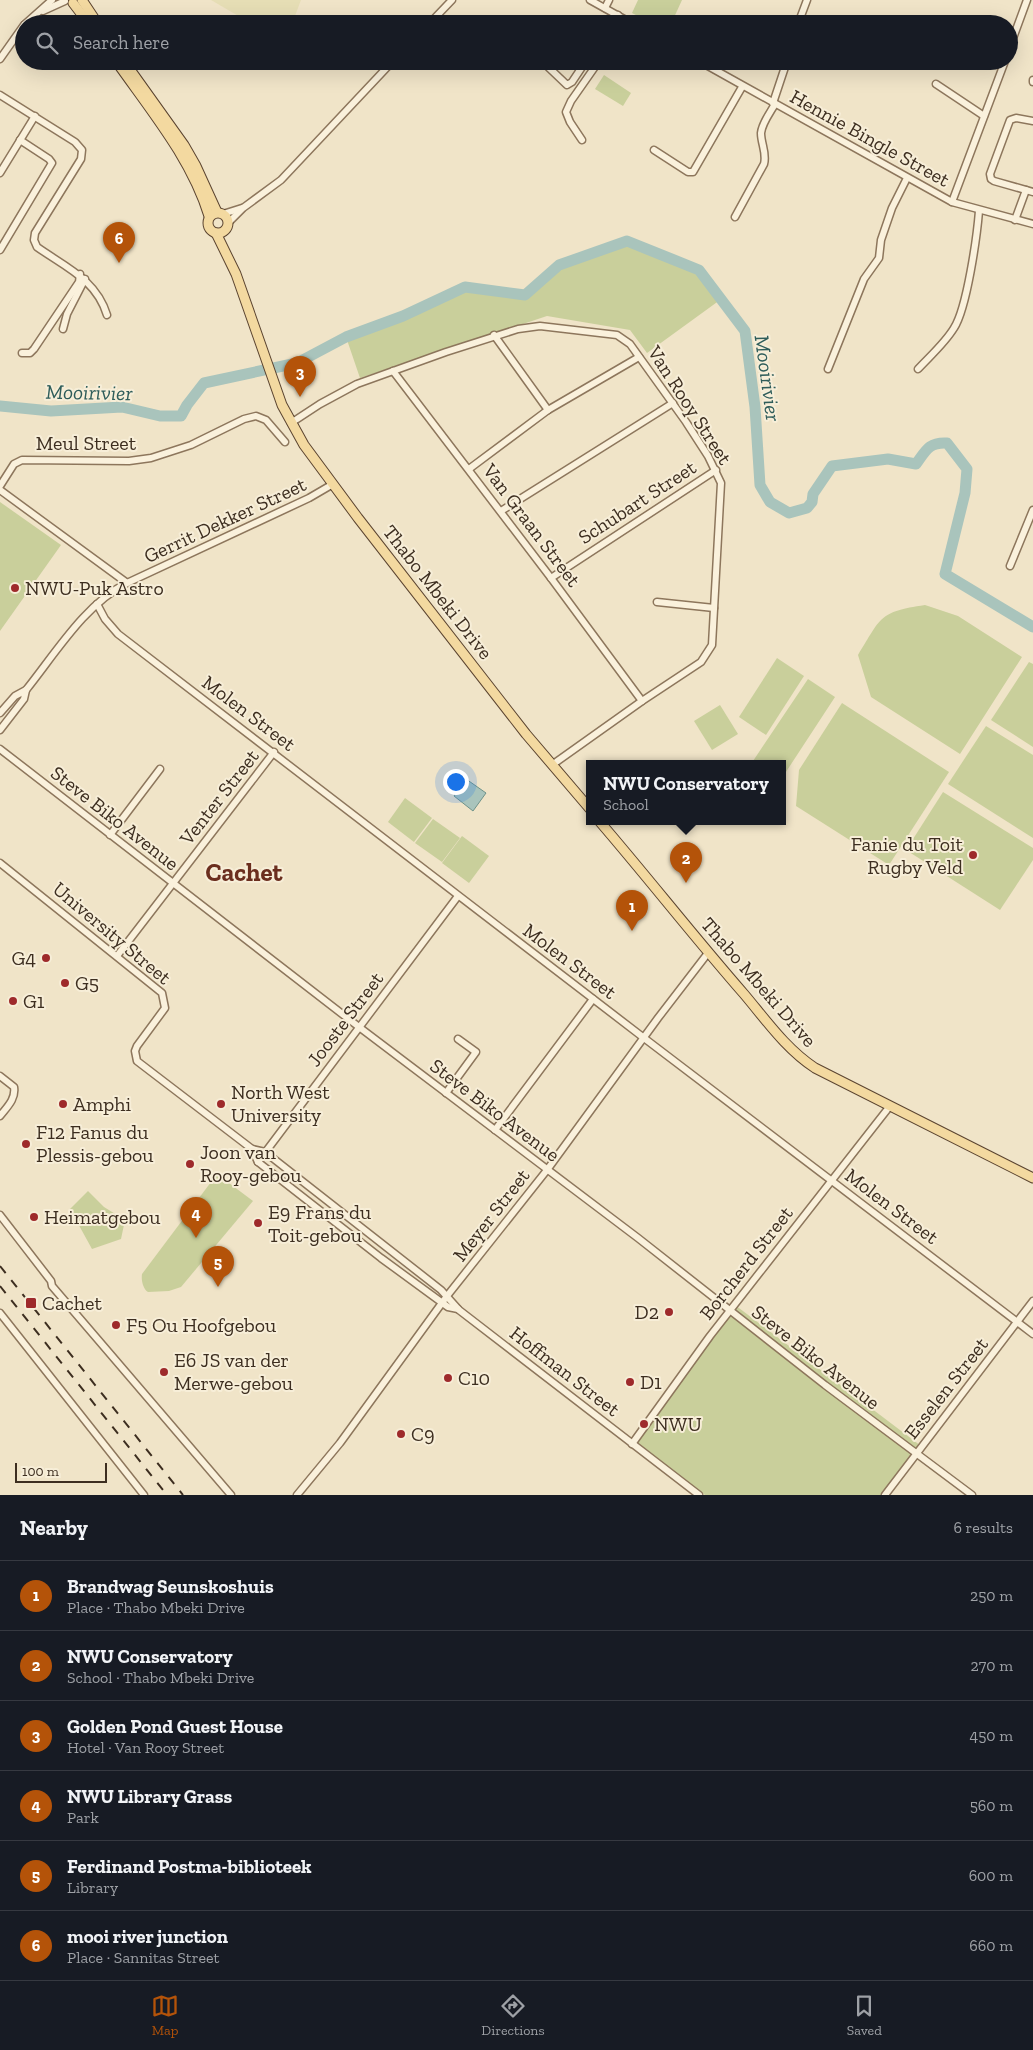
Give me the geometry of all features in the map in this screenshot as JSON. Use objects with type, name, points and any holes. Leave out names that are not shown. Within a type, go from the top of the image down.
[{"type":"main road","points":[[73,1],[83,15]]},
{"type":"main road","points":[[73,1],[88,15]]},
{"type":"main road","points":[[122,70],[183,155],[202,194],[217,214]]},
{"type":"main road","points":[[130,70],[184,145],[196,166],[217,214],[223,229],[208,227],[217,214]]},
{"type":"main road","name":"Thabo Mbeki Drive","points":[[223,229],[229,258],[274,385],[291,423],[304,445],[552,765],[586,804]]},
{"type":"main road","name":"Thabo Mbeki Drive","points":[[602,825],[708,953],[802,1060],[1033,1178]]},
{"type":"street","points":[[35,15],[52,0]]},
{"type":"street","points":[[438,15],[452,0]]},
{"type":"street","points":[[590,0],[618,15]]},
{"type":"street","points":[[605,8],[609,0]]},
{"type":"street","points":[[801,15],[807,0]]},
{"type":"street","points":[[1018,24],[1027,0]]},
{"type":"street","points":[[37,13],[73,1]]},
{"type":"street","points":[[0,60],[15,38]]},
{"type":"street","points":[[223,229],[243,208],[281,180],[385,70]]},
{"type":"street","points":[[551,70],[567,85],[572,82],[580,70]]},
{"type":"street","points":[[582,140],[566,112],[571,101],[593,70]]},
{"type":"street","name":"Hennie Bingle Street","points":[[713,70],[952,202],[1033,224]]},
{"type":"street","points":[[735,218],[764,164],[765,157],[761,132],[774,104],[784,70]]},
{"type":"street","points":[[952,202],[1002,70]]},
{"type":"street","points":[[936,84],[984,116]]},
{"type":"street","points":[[654,150],[688,172],[693,172],[742,87]]},
{"type":"street","points":[[0,95],[75,142],[82,150],[81,159],[34,237],[37,247],[83,277],[103,302],[107,315]]},
{"type":"street","points":[[0,173],[35,116]]},
{"type":"street","points":[[1016,220],[1029,191],[994,181],[991,179],[990,174],[1010,120],[1016,118],[1033,121]]},
{"type":"street","points":[[0,250],[52,163],[20,140]]},
{"type":"street","points":[[828,369],[864,279],[879,258],[881,240],[892,208],[907,178]]},
{"type":"street","points":[[217,214],[243,208]]},
{"type":"street","points":[[918,369],[947,338],[958,322],[971,268],[979,210]]},
{"type":"street","points":[[63,329],[67,314],[83,277]]},
{"type":"street","points":[[22,353],[30,353],[34,349],[83,277]]},
{"type":"street","name":"Van Rooy Street","points":[[291,423],[344,390],[393,371],[518,329],[540,326],[616,335],[630,344],[673,403],[708,456],[721,483],[712,644],[701,662],[552,765]]},
{"type":"street","points":[[494,336],[548,410]]},
{"type":"street","points":[[469,469],[548,410],[639,357]]},
{"type":"street","name":"Van Graan Street","points":[[393,371],[469,469],[642,701]]},
{"type":"street","points":[[501,512],[673,403]]},
{"type":"street","name":"Meul Street","points":[[0,486],[14,464],[22,460],[129,461],[151,458],[191,445],[244,419],[256,416],[266,420],[285,442]]},
{"type":"street","name":"Schubart Street","points":[[551,578],[716,470]]},
{"type":"street","name":"Gerrit Dekker Street","points":[[0,713],[15,696],[26,690],[97,604],[127,583],[260,522],[318,494],[333,484]]},
{"type":"street","points":[[0,490],[127,583]]},
{"type":"street","points":[[1010,566],[1033,510]]},
{"type":"street","points":[[657,602],[714,608]]},
{"type":"street","name":"Molen Street","points":[[97,604],[105,619],[118,634],[274,752],[458,896],[1033,1334]]},
{"type":"street","name":"Gerrit Dekker Street","points":[[0,730],[24,699],[26,690]]},
{"type":"street","points":[[0,705],[15,696]]},
{"type":"street","name":"Steve Biko Avenue","points":[[0,749],[359,1027],[972,1495]]},
{"type":"street","name":"Venter Street","points":[[117,956],[274,752]]},
{"type":"street","points":[[110,834],[160,769]]},
{"type":"street","name":"University Street","points":[[0,863],[162,993],[165,998],[165,1008],[135,1051],[137,1061],[142,1065]]},
{"type":"street","name":"Jooste Street","points":[[258,1162],[458,896]]},
{"type":"street","name":"Meyer Street","points":[[297,1495],[340,1442],[447,1296],[547,1170],[708,953]]},
{"type":"street","points":[[495,1130],[593,999]]},
{"type":"street","points":[[446,1093],[476,1052],[458,1039]]},
{"type":"street","name":"Hoffman Street","points":[[142,1065],[252,1149],[265,1152],[447,1296],[459,1310],[699,1495]]},
{"type":"street","points":[[0,1076],[14,1087],[15,1092],[0,1116]]},
{"type":"street","name":"Borcherd Street","points":[[632,1444],[710,1336],[890,1106]]},
{"type":"street","name":"Hoffman Street","points":[[252,1149],[258,1162],[381,1258],[442,1303],[459,1310]]},
{"type":"street","points":[[0,1215],[51,1281],[52,1286],[84,1325],[231,1495]]},
{"type":"street","name":"Esselen Street","points":[[885,1495],[1033,1301]]},
{"type":"street","points":[[0,1313],[144,1495]]},
{"type":"shaded area","points":[[211,0],[301,0],[295,15],[237,15]]},
{"type":"green space","points":[[638,0],[682,0],[675,15],[636,15],[632,13]]},
{"type":"green space","points":[[604,75],[631,93],[623,106],[595,89]]},
{"type":"green space","points":[[627,241],[699,270],[720,300],[647,353],[630,330],[547,316],[360,378],[346,337],[403,316],[465,287],[525,295],[559,265]]},
{"type":"green space","name":"NWU-Puk Astro","points":[[0,502],[61,545],[0,631]]},
{"type":"green space","points":[[925,605],[958,616],[1022,657],[960,754],[871,697],[858,655],[877,624],[883,618],[898,610]]},
{"type":"green space","points":[[777,658],[804,676],[766,735],[739,717]]},
{"type":"green space","points":[[1029,662],[1033,664],[1033,747],[991,720]]},
{"type":"green space","points":[[808,679],[835,697],[786,772],[786,760],[754,760]]},
{"type":"green space","points":[[842,703],[949,772],[889,865],[796,806],[799,770]]},
{"type":"green space","points":[[720,705],[738,734],[712,750],[694,721]]},
{"type":"green space","points":[[986,726],[1033,755],[1033,838],[948,784]]},
{"type":"green space","name":"Fanie du Toit Rugby Veld","points":[[943,792],[1033,848],[1033,860],[1000,910],[906,850]]},
{"type":"green space","points":[[405,798],[432,818],[414,842],[388,822]]},
{"type":"green space","points":[[433,819],[460,838],[442,862],[415,843]]},
{"type":"green space","points":[[462,836],[489,856],[469,883],[442,863]]},
{"type":"green space","points":[[217,1174],[253,1201],[181,1287],[169,1291],[148,1292],[143,1284],[142,1274]]},
{"type":"green space","points":[[88,1191],[104,1207],[125,1220],[121,1239],[92,1249],[70,1209]]},
{"type":"green space","points":[[735,1305],[921,1446],[884,1495],[705,1495],[633,1440]]},
{"type":"water","points":[[466,779],[486,793],[473,811],[454,796]]},
{"type":"waterway","name":"Mooirivier","points":[[0,406],[51,411],[122,407],[160,416],[181,416],[204,383],[297,363],[346,337],[403,316],[465,287],[525,295],[559,265],[627,241],[699,270],[745,331],[755,407],[760,485],[770,502],[789,513],[807,508],[812,502],[813,494],[832,466],[888,459],[916,464],[929,448],[936,444],[947,443],[967,469],[965,493],[945,574],[1033,627]]},
{"type":"railway","points":[[0,1266],[183,1495]]},
{"type":"railway","points":[[0,1286],[167,1495]]},
{"type":"place","name":"mooi river junction","points":[[119,263]]},
{"type":"place","name":"Golden Pond Guest House","points":[[300,397]]},
{"type":"place","name":"NWU-Puk Astro","points":[[15,588]]},
{"type":"place","name":"Fanie du Toit Rugby Veld","points":[[973,855]]},
{"type":"place","name":"NWU Conservatory","points":[[686,883]]},
{"type":"place","name":"Brandwag Seunskoshuis","points":[[632,931]]},
{"type":"place","name":"G4","points":[[46,958]]},
{"type":"place","name":"G5","points":[[65,983]]},
{"type":"place","name":"G1","points":[[13,1001]]},
{"type":"place","name":"Amphi","points":[[63,1104]]},
{"type":"place","name":"North West University","points":[[221,1104]]},
{"type":"place","name":"F12 Fanus du Plessis-gebou","points":[[26,1144]]},
{"type":"place","name":"Joon van Rooy-gebou","points":[[190,1164]]},
{"type":"place","name":"Heimatgebou","points":[[34,1217]]},
{"type":"place","name":"E9 Frans du Toit-gebou","points":[[258,1223]]},
{"type":"place","name":"NWU Library Grass","points":[[196,1238]]},
{"type":"place","name":"Ferdinand Postma-biblioteek","points":[[218,1287]]},
{"type":"place","name":"Cachet","points":[[31,1303]]},
{"type":"place","name":"D2","points":[[669,1312]]},
{"type":"place","name":"F5 Ou Hoofgebou","points":[[116,1325]]},
{"type":"place","name":"E6 JS van der Merwe-gebou","points":[[164,1372]]},
{"type":"place","name":"C10","points":[[448,1378]]},
{"type":"place","name":"D1","points":[[630,1382]]},
{"type":"place","name":"NWU","points":[[644,1424]]},
{"type":"place","name":"C9","points":[[401,1434]]},
{"type":"district","name":"Cachet","points":[[244,872]]}]
